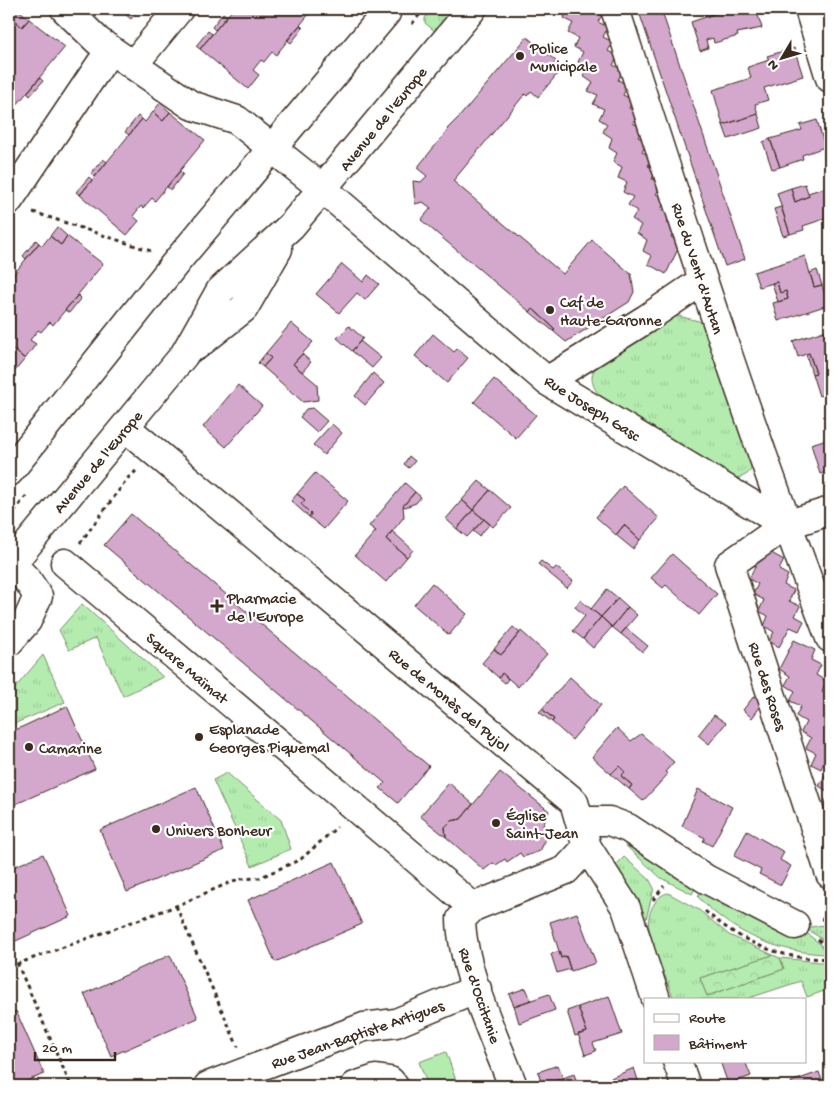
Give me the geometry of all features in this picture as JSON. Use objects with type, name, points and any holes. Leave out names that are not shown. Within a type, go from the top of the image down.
[{"type":"street","name":"Rue Joseph Gasc","points":[[65,9],[98,41],[191,105],[237,120],[323,189],[547,381],[786,525]]},
{"type":"street","points":[[134,66],[179,9]]},
{"type":"street","name":"Avenue de l'Europe","points":[[10,564],[184,355],[220,291],[291,226],[472,9]]},
{"type":"street","name":"Rue du Vent d'Autan","points":[[615,9],[702,281],[786,525]]},
{"type":"street","points":[[809,9],[830,78]]},
{"type":"street","points":[[9,472],[178,260],[386,13]]},
{"type":"street","points":[[9,200],[110,50]]},
{"type":"street","points":[[547,381],[646,319],[702,281]]},
{"type":"street","name":"Rue de Monès del Pujol","points":[[125,427],[574,802],[584,834],[626,908],[656,998]]},
{"type":"street","points":[[830,511],[786,525],[830,638]]},
{"type":"street","name":"Rue des Roses","points":[[786,525],[729,565],[830,874]]},
{"type":"street","name":"Square Maïmat","points":[[65,563],[473,907]]},
{"type":"street","points":[[9,642],[27,620],[38,596],[10,564]]},
{"type":"street","points":[[473,907],[566,870],[584,834],[609,821],[628,828],[706,879],[795,925]]},
{"type":"street","name":"Rue d'Occitanie","points":[[473,907],[460,919],[461,937],[477,989],[513,1086]]},
{"type":"street","name":"Rue Jean-Baptiste Artigues","points":[[208,1086],[364,1027],[396,1023],[477,989]]},
{"type":"street","points":[[677,1062],[686,1086]]},
{"type":"street","points":[[355,1086],[376,1079],[390,1081],[394,1086]]},
{"type":"path","points":[[9,200],[38,215],[73,223],[178,260]]},
{"type":"path","points":[[65,563],[128,478],[136,471],[153,471],[161,458]]},
{"type":"path","points":[[9,967],[176,906],[238,879],[259,878],[301,859],[356,810]]},
{"type":"path","points":[[176,906],[249,1071]]},
{"type":"path","points":[[17,963],[72,1086]]},
{"type":"green space","points":[[431,9],[457,9],[437,33],[425,23],[425,18]]},
{"type":"green space","points":[[673,315],[699,321],[711,333],[755,461],[746,475],[735,478],[609,404],[599,395],[593,384],[593,374],[599,362]]},
{"type":"green space","points":[[82,604],[163,677],[123,696],[96,638],[69,650],[59,630]]},
{"type":"green space","points":[[43,655],[65,702],[9,726],[9,695]]},
{"type":"green space","points":[[227,773],[281,820],[291,849],[252,866],[213,780]]},
{"type":"green space","points":[[624,840],[699,881],[692,894],[661,878],[626,846]]},
{"type":"green space","points":[[624,857],[649,879],[654,888],[644,927],[609,872]]},
{"type":"green space","points":[[705,884],[808,934],[821,945],[825,954],[772,945],[740,930],[711,910],[698,897]]},
{"type":"green space","points":[[668,893],[699,910],[729,935],[773,955],[700,978],[707,996],[784,969],[780,958],[830,963],[830,989],[807,997],[801,981],[749,998],[674,998],[653,945],[648,923],[652,907],[663,895]]},
{"type":"green space","points":[[830,924],[830,949],[822,939],[805,928]]},
{"type":"green space","points":[[773,955],[780,958],[784,969],[707,996],[700,978]]},
{"type":"green space","points":[[446,1052],[458,1086],[428,1086],[419,1062]]},
{"type":"building","points":[[119,9],[139,9],[131,19]]},
{"type":"building","points":[[233,9],[313,9],[276,55],[272,52],[264,62],[261,60],[253,70],[259,75],[248,89],[200,49]]},
{"type":"building","points":[[567,9],[596,9],[603,13],[598,22],[608,27],[603,37],[613,42],[608,51],[618,56],[613,65],[623,70],[618,80],[628,85],[623,95],[633,100],[629,108],[637,114],[633,123],[642,128],[638,137],[647,142],[642,152],[653,157],[648,166],[656,170],[652,179],[662,185],[656,194],[667,199],[661,209],[671,214],[667,223],[676,227],[671,237],[681,243],[666,274],[648,264],[652,256],[643,251],[647,240],[637,233],[641,225],[632,219],[637,211],[628,205],[633,197],[623,192],[627,182],[618,178],[622,167],[613,162],[617,153],[609,148],[612,138],[603,132],[607,124],[599,119],[604,109],[593,104],[598,95],[588,91],[593,83],[583,76],[588,67],[578,62],[583,52],[574,47],[578,38],[568,33],[573,23],[564,18]]},
{"type":"building","points":[[638,9],[661,9],[745,259],[725,266]]},
{"type":"building","points":[[713,9],[729,9],[706,16],[704,12]]},
{"type":"building","points":[[729,9],[756,9],[762,28],[737,33],[738,36],[714,43],[713,38],[706,40],[708,48],[700,51],[691,22]]},
{"type":"building","points":[[19,10],[29,19],[22,27],[12,18]]},
{"type":"building","points":[[223,13],[227,16],[215,30],[212,27]]},
{"type":"building","points":[[12,18],[22,27],[29,19],[65,47],[15,107],[12,104],[9,108],[9,22]]},
{"type":"building","points":[[300,25],[303,28],[291,43],[287,40]]},
{"type":"building","points":[[208,31],[212,34],[200,49],[196,46]]},
{"type":"building","points":[[527,37],[556,61],[553,65],[560,71],[538,97],[531,91],[527,96],[525,94],[453,181],[563,274],[592,240],[631,274],[634,292],[629,302],[566,342],[533,309],[530,312],[421,220],[431,208],[423,202],[415,204],[413,181],[421,182],[427,176],[417,168],[447,129]]},
{"type":"building","points":[[794,48],[803,76],[764,88],[768,100],[755,104],[758,114],[723,125],[713,90],[751,78],[748,67],[769,60],[767,56]]},
{"type":"building","points":[[40,78],[43,81],[30,96],[27,93]]},
{"type":"building","points":[[160,103],[170,112],[163,121],[153,112]]},
{"type":"building","points":[[153,112],[163,121],[170,112],[205,140],[155,201],[152,198],[143,208],[141,206],[133,216],[139,221],[127,235],[80,195],[142,119],[145,122]]},
{"type":"building","points":[[758,114],[762,128],[728,139],[723,125]]},
{"type":"building","points":[[138,116],[142,119],[129,135],[125,132]]},
{"type":"building","points":[[817,120],[825,147],[802,155],[803,159],[780,167],[770,139],[802,130],[800,125]]},
{"type":"building","points":[[770,139],[780,167],[772,169],[763,142]]},
{"type":"building","points":[[103,159],[107,162],[95,177],[91,173]]},
{"type":"building","points":[[180,171],[183,174],[171,190],[167,187]]},
{"type":"building","points":[[89,177],[92,180],[80,195],[76,192]]},
{"type":"building","points":[[805,184],[809,196],[795,202],[791,188]]},
{"type":"building","points":[[830,186],[830,217],[803,226],[804,230],[790,234],[777,193],[791,188],[795,202],[809,196],[808,193]]},
{"type":"building","points":[[781,207],[790,234],[783,236],[774,209]]},
{"type":"building","points":[[57,227],[67,236],[61,245],[50,236]]},
{"type":"building","points":[[50,236],[61,245],[67,236],[103,264],[53,325],[50,322],[41,332],[38,330],[30,340],[36,344],[25,359],[9,346],[9,280],[39,243],[42,246]]},
{"type":"building","points":[[36,240],[39,243],[26,259],[23,256]]},
{"type":"building","points":[[805,256],[814,287],[822,285],[828,305],[778,321],[773,303],[788,299],[786,291],[780,293],[777,282],[759,287],[754,272]]},
{"type":"building","points":[[342,264],[363,282],[368,275],[379,284],[365,300],[357,293],[339,313],[316,294]]},
{"type":"building","points":[[817,270],[822,285],[814,287],[810,273]]},
{"type":"building","points":[[777,282],[780,293],[786,291],[788,299],[778,302],[772,283]]},
{"type":"building","points":[[78,295],[81,298],[69,313],[65,310]]},
{"type":"building","points":[[533,309],[555,329],[553,331],[530,312]]},
{"type":"building","points":[[291,323],[313,342],[293,364],[317,384],[318,400],[303,402],[263,367],[271,358],[266,353]]},
{"type":"building","points":[[349,326],[363,338],[352,351],[337,338]]},
{"type":"building","points":[[830,329],[830,392],[819,396],[812,374],[816,373],[809,353],[798,357],[793,341]]},
{"type":"building","points":[[433,334],[454,352],[457,349],[468,358],[447,383],[415,356]]},
{"type":"building","points":[[360,341],[381,358],[372,368],[352,351]]},
{"type":"building","points":[[9,346],[25,359],[9,378]]},
{"type":"building","points":[[266,353],[271,358],[263,367],[258,363]]},
{"type":"building","points":[[809,353],[816,373],[812,374],[806,354]]},
{"type":"building","points":[[302,354],[311,362],[302,372],[293,364]]},
{"type":"building","points":[[373,373],[384,383],[365,405],[355,396]]},
{"type":"building","points":[[494,379],[536,415],[516,438],[474,402]]},
{"type":"building","points":[[238,385],[262,406],[226,447],[203,427]]},
{"type":"building","points":[[312,408],[327,421],[317,432],[300,417],[306,409]]},
{"type":"building","points":[[332,424],[342,433],[324,455],[313,445]]},
{"type":"building","points":[[827,439],[828,444],[830,443],[830,471],[820,474],[811,444]]},
{"type":"building","points":[[409,456],[415,461],[409,468],[404,464]]},
{"type":"building","points":[[315,473],[348,501],[324,529],[309,517],[311,514],[301,504],[305,500],[297,494]]},
{"type":"building","points":[[479,481],[490,490],[473,510],[462,500]]},
{"type":"building","points":[[405,483],[415,492],[403,506],[404,517],[386,539],[407,557],[386,582],[355,555],[376,531],[369,526]]},
{"type":"building","points":[[623,486],[659,518],[640,540],[624,525],[616,535],[596,517]]},
{"type":"building","points":[[490,490],[511,508],[493,527],[473,510]]},
{"type":"building","points":[[415,492],[421,497],[416,503],[403,506]]},
{"type":"building","points":[[297,494],[305,500],[301,504],[311,514],[309,517],[291,501]]},
{"type":"building","points":[[462,500],[473,510],[457,529],[446,519]]},
{"type":"building","points":[[473,510],[484,519],[467,537],[457,529]]},
{"type":"building","points":[[131,514],[429,766],[398,803],[380,788],[385,783],[104,545]]},
{"type":"building","points":[[484,519],[490,524],[479,536],[473,531]]},
{"type":"building","points":[[624,525],[640,540],[633,549],[616,535]]},
{"type":"building","points":[[392,531],[413,550],[407,557],[386,539]]},
{"type":"building","points":[[764,549],[784,560],[779,570],[788,575],[784,585],[794,590],[789,601],[800,606],[795,616],[804,621],[799,631],[790,627],[779,647],[769,641],[774,632],[764,626],[768,616],[759,611],[764,600],[753,594],[758,584],[749,579]]},
{"type":"building","points":[[672,554],[717,594],[699,615],[666,585],[663,588],[651,578]]},
{"type":"building","points":[[541,561],[553,570],[556,567],[573,581],[567,588],[538,564]]},
{"type":"building","points":[[432,583],[467,614],[449,635],[414,605]]},
{"type":"building","points":[[607,589],[618,598],[601,617],[591,609]]},
{"type":"building","points":[[618,598],[628,607],[612,627],[601,617]]},
{"type":"building","points":[[580,600],[601,617],[583,639],[573,631],[585,616],[575,607]]},
{"type":"building","points":[[628,607],[637,615],[621,634],[612,627]]},
{"type":"building","points":[[601,617],[612,627],[593,648],[583,639]]},
{"type":"building","points":[[513,627],[520,633],[501,655],[494,649]]},
{"type":"building","points":[[626,628],[648,646],[643,652],[621,634]]},
{"type":"building","points":[[521,631],[547,654],[518,687],[502,673],[499,678],[482,663],[494,649],[501,655]]},
{"type":"building","points":[[794,640],[815,650],[811,660],[821,665],[816,675],[826,681],[822,691],[830,696],[827,707],[830,709],[830,759],[826,758],[821,769],[811,764],[816,753],[806,748],[811,738],[801,732],[806,722],[796,716],[801,706],[790,701],[795,691],[785,685],[790,676],[779,669]]},
{"type":"building","points":[[502,673],[508,679],[505,683],[499,678]]},
{"type":"building","points":[[570,677],[601,705],[572,740],[552,722],[554,719],[542,709]]},
{"type":"building","points":[[754,696],[763,703],[752,718],[743,710]]},
{"type":"building","points":[[67,706],[95,769],[9,807],[9,733]]},
{"type":"building","points":[[542,709],[554,719],[552,722],[539,712]]},
{"type":"building","points":[[714,715],[726,723],[709,744],[698,735]]},
{"type":"building","points":[[617,728],[631,741],[641,734],[674,762],[665,772],[668,774],[643,801],[629,789],[632,785],[621,776],[625,772],[619,766],[611,774],[592,757]]},
{"type":"building","points":[[619,766],[625,772],[621,776],[632,785],[629,789],[611,774]]},
{"type":"building","points":[[830,766],[830,793],[819,786]]},
{"type":"building","name":"Église Saint-Jean","points":[[500,772],[549,811],[543,826],[547,829],[545,841],[540,851],[523,857],[520,853],[507,862],[505,859],[496,865],[493,863],[484,870],[446,837],[445,827],[451,821],[461,819]]},
{"type":"building","points":[[449,783],[473,804],[461,819],[451,821],[445,827],[446,837],[420,816]]},
{"type":"building","points":[[196,787],[224,850],[127,892],[100,830]]},
{"type":"building","points":[[698,789],[732,807],[712,846],[703,841],[705,838],[682,826]]},
{"type":"building","points":[[830,793],[830,805],[825,802]]},
{"type":"building","points":[[747,831],[784,852],[780,860],[791,866],[781,885],[759,874],[761,870],[734,856]]},
{"type":"building","points":[[43,854],[71,916],[9,944],[9,869]]},
{"type":"building","points":[[334,862],[362,924],[275,962],[248,900]]},
{"type":"building","points":[[577,913],[596,963],[571,971],[566,956],[561,958],[550,922]]},
{"type":"building","points":[[559,951],[561,958],[566,956],[570,969],[557,973],[551,954]]},
{"type":"building","points":[[170,955],[198,1018],[111,1056],[84,994]]},
{"type":"building","points":[[526,988],[531,1000],[514,1006],[509,994]]},
{"type":"building","points":[[549,994],[555,1010],[519,1023],[514,1006]]},
{"type":"building","points":[[609,996],[622,1034],[593,1043],[596,1051],[585,1055],[578,1034],[587,1032],[578,1007]]},
{"type":"building","points":[[578,1007],[587,1032],[575,1036],[567,1011]]},
{"type":"building","points":[[16,1011],[44,1074],[15,1086],[9,1086],[9,1015]]},
{"type":"building","points":[[720,1062],[745,1062],[751,1076],[728,1084]]},
{"type":"building","points":[[558,1065],[563,1078],[542,1085],[538,1072]]},
{"type":"building","points":[[634,1068],[640,1086],[608,1086],[606,1080]]},
{"type":"building","points":[[819,1072],[824,1086],[793,1086],[791,1082]]},
{"type":"building","points":[[574,1074],[578,1086],[566,1086],[563,1078]]},
{"type":"building","points":[[563,1078],[566,1086],[542,1086],[542,1085]]},
{"type":"place","name":"Police Municipale","points":[[520,56]]},
{"type":"place","name":"Caf de Haute-Garonne","points":[[550,310]]},
{"type":"place","name":"Pharmacie de l'Europe","points":[[217,606]]},
{"type":"place","name":"Esplanade Georges Piquemal","points":[[199,737]]},
{"type":"place","name":"Camarine","points":[[29,747]]},
{"type":"place","name":"Église Saint-Jean","points":[[496,823]]},
{"type":"place","name":"Univers Bonheur","points":[[156,829]]}]
